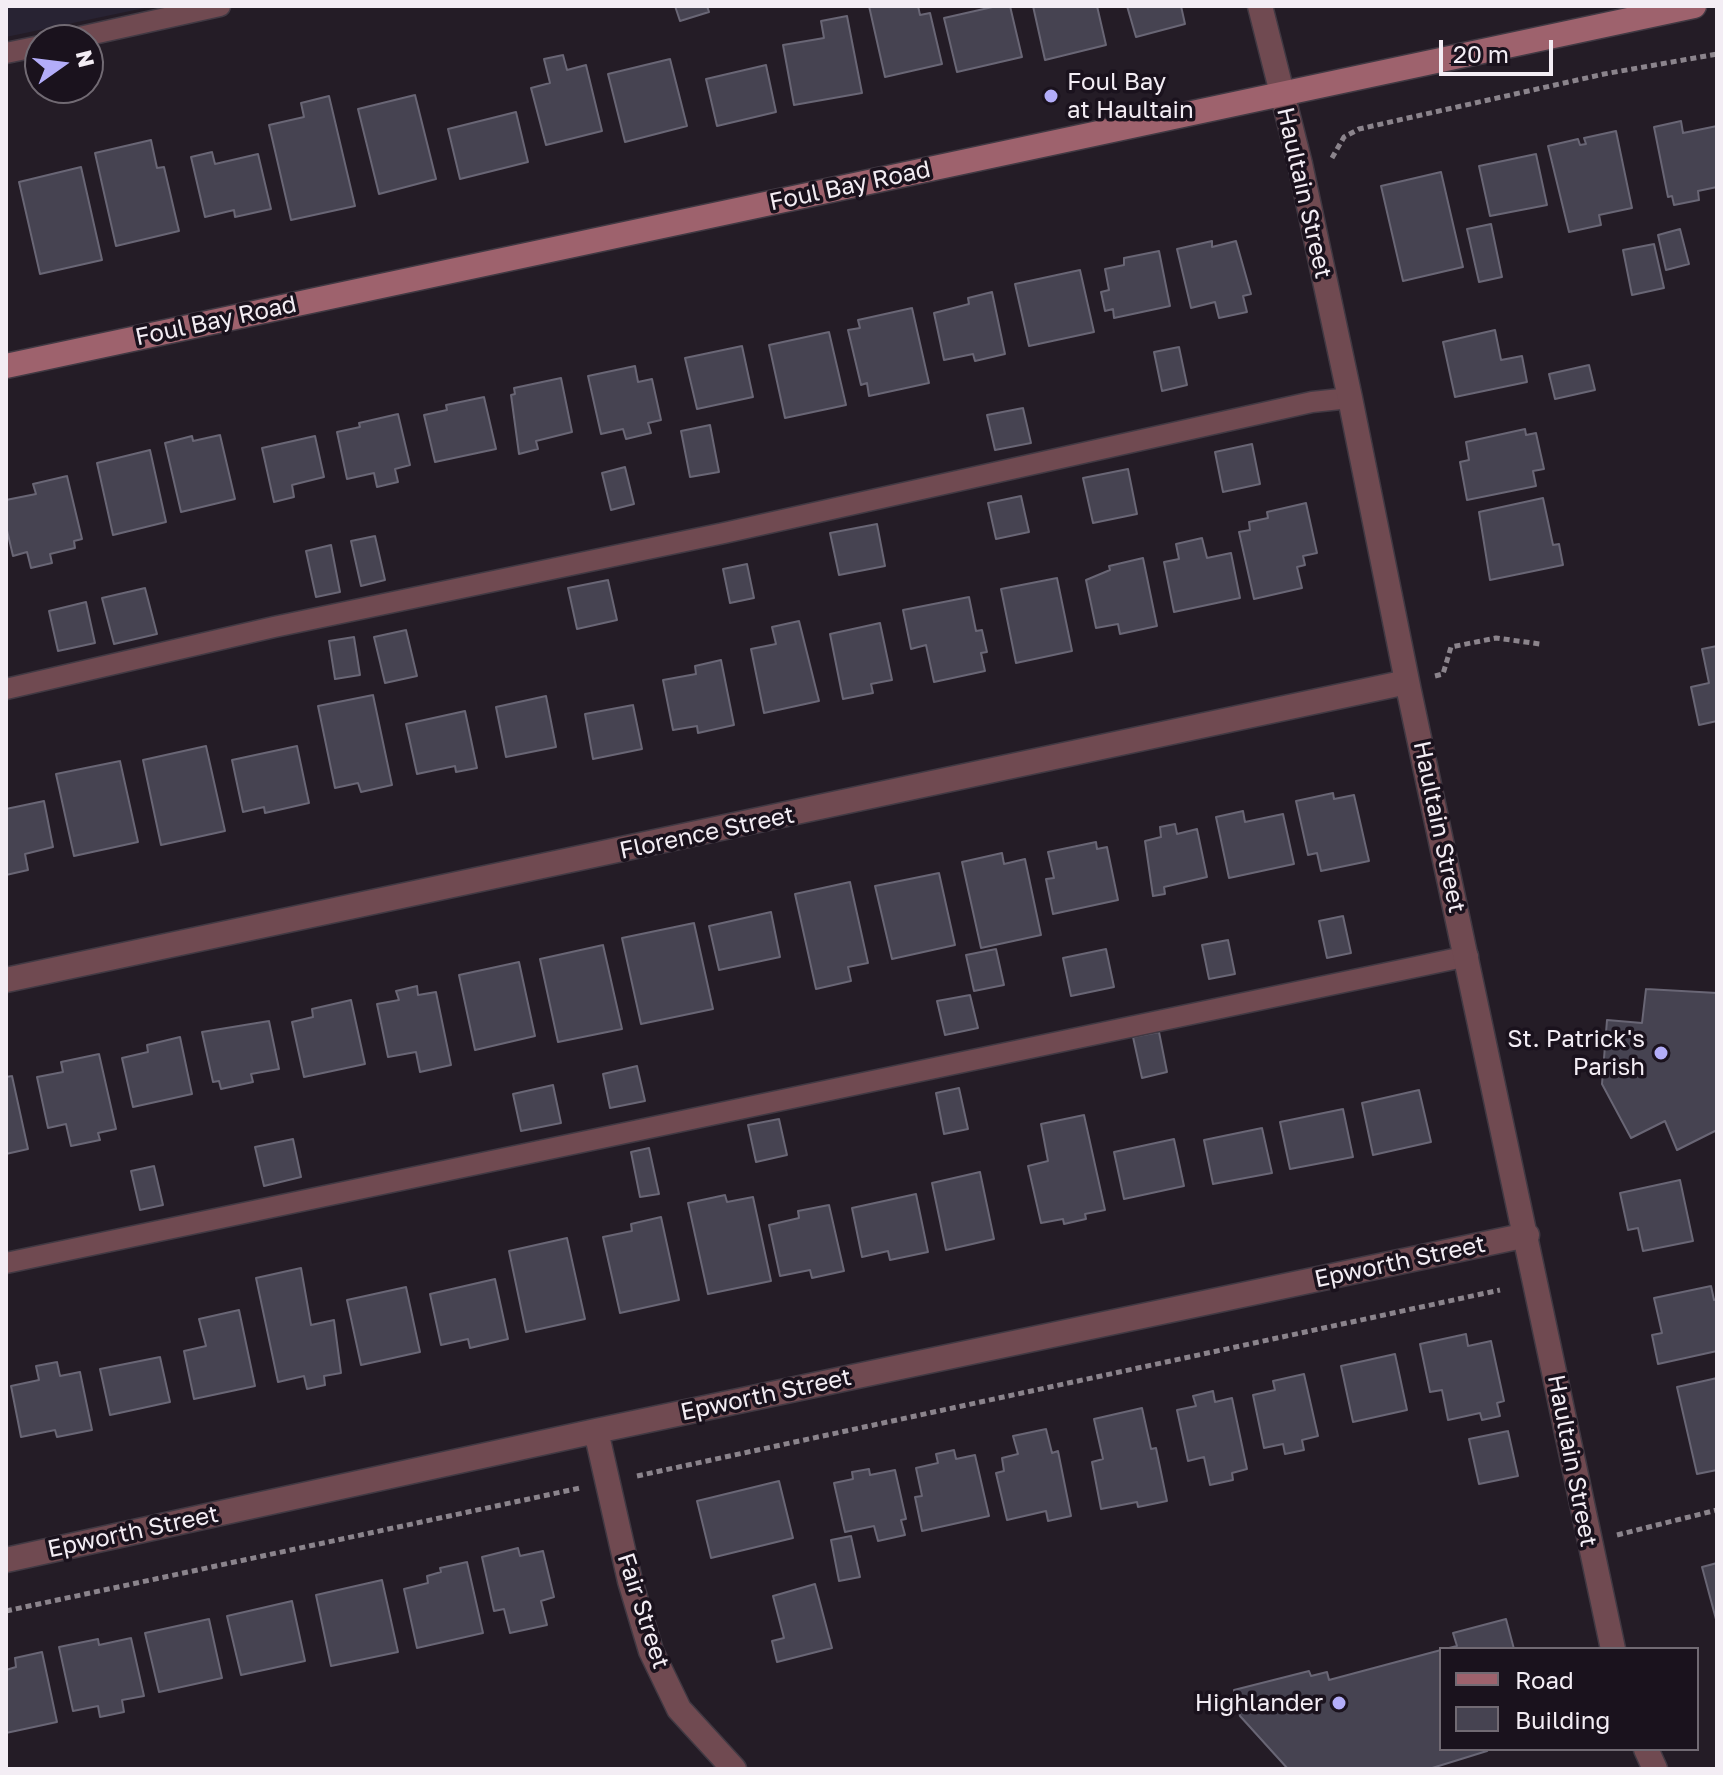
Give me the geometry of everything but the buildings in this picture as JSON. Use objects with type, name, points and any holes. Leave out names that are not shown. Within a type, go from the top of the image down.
[{"type":"main road","name":"Foul Bay Road","points":[[6,366],[1694,6]]},
{"type":"street","name":"Haultain Street","points":[[1260,6],[1350,398],[1407,682],[1468,956],[1613,1647]]},
{"type":"street","name":"Florence Street","points":[[6,980],[1407,682]]},
{"type":"street","name":"Epworth Street","points":[[6,1560],[596,1431],[1527,1235]]},
{"type":"street","name":"Fair Street","points":[[596,1431],[651,1651],[679,1709],[732,1769]]},
{"type":"lane","points":[[104,32],[220,6]]},
{"type":"lane","points":[[6,689],[274,627],[724,533],[1312,402],[1350,398]]},
{"type":"lane","points":[[6,1263],[1468,956]]},
{"type":"path","points":[[1332,158],[1344,137],[1359,129],[1604,74],[1717,54]]},
{"type":"path","points":[[1407,682],[1443,674],[1451,647],[1496,638],[1540,644]]},
{"type":"path","points":[[6,1611],[1500,1290]]},
{"type":"path","points":[[1589,1542],[1717,1510]]},
{"type":"shaded area","points":[[6,6],[154,6],[68,24],[24,24],[24,33],[6,37]]},
{"type":"place","name":"Foul Bay at Haultain","points":[[1051,96]]},
{"type":"place","name":"St. Patrick's Parish","points":[[1661,1053]]},
{"type":"place","name":"Highlander","points":[[1339,1703]]}]
